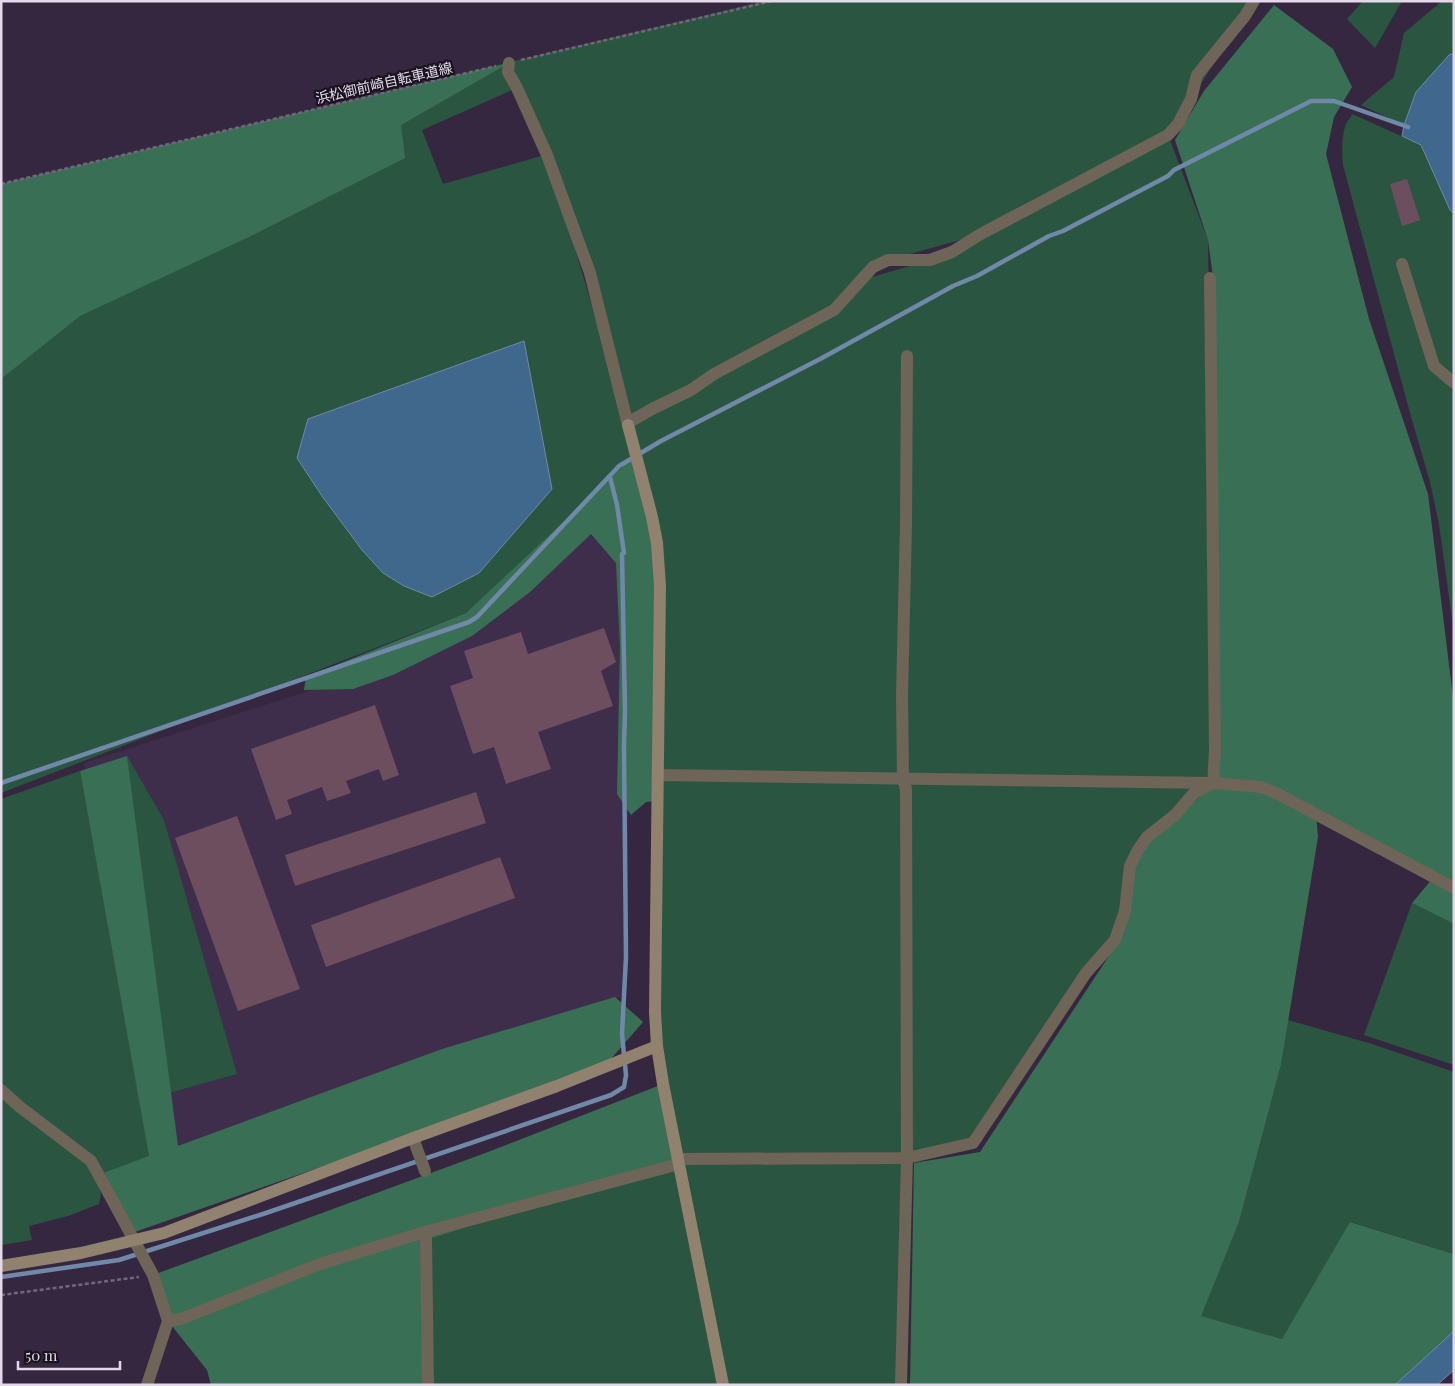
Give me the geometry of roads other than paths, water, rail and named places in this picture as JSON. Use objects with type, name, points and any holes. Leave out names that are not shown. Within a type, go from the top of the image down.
[{"type":"street","points":[[628,425],[631,421],[652,409],[691,390],[714,374],[834,310],[873,267],[888,260],[930,260],[952,252],[979,235],[1168,135],[1178,124],[1191,99],[1197,75],[1245,16],[1254,1]]},
{"type":"street","points":[[509,63],[508,72],[547,155],[590,273],[641,472],[657,543],[660,586],[655,1002],[657,1046],[678,1162],[723,1385]]},
{"type":"street","points":[[1402,264],[1434,366],[1454,383]]},
{"type":"street","points":[[1210,278],[1214,545],[1215,751],[1213,783]]},
{"type":"street","points":[[901,1385],[907,1158],[906,789],[903,779],[902,696],[907,356]]},
{"type":"street","points":[[658,775],[1213,783],[1262,787],[1454,888]]},
{"type":"street","points":[[168,1321],[181,1319],[320,1264],[425,1232],[678,1162],[907,1158],[973,1143],[1086,973],[1115,940],[1126,911],[1130,866],[1147,836],[1175,815],[1194,792],[1213,783]]},
{"type":"street","points":[[1,1266],[81,1253],[164,1233],[413,1138],[557,1086],[657,1046]]},
{"type":"street","points":[[1,1090],[20,1107],[91,1161],[153,1276],[168,1321],[147,1385]]},
{"type":"street","points":[[413,1138],[425,1171]]},
{"type":"street","points":[[425,1232],[428,1385]]},
{"type":"water","points":[[1454,53],[1454,213],[1450,210],[1421,145],[1402,136],[1416,92],[1449,55]]},
{"type":"water","points":[[524,341],[552,489],[479,573],[432,597],[404,586],[383,573],[362,550],[322,496],[297,458],[308,419]]},
{"type":"water","points":[[1454,1331],[1454,1370],[1437,1385],[1395,1385]]},
{"type":"waterway","points":[[1,783],[469,622],[477,617],[619,466],[661,441],[822,358],[953,286],[977,276],[1049,236],[1063,231],[1168,176],[1174,170],[1311,101],[1334,101],[1408,127]]},
{"type":"waterway","points":[[1,1277],[119,1260],[266,1213],[611,1095],[624,1087],[626,1075],[622,1034],[626,957],[622,554],[624,553],[617,505],[610,477]]}]
